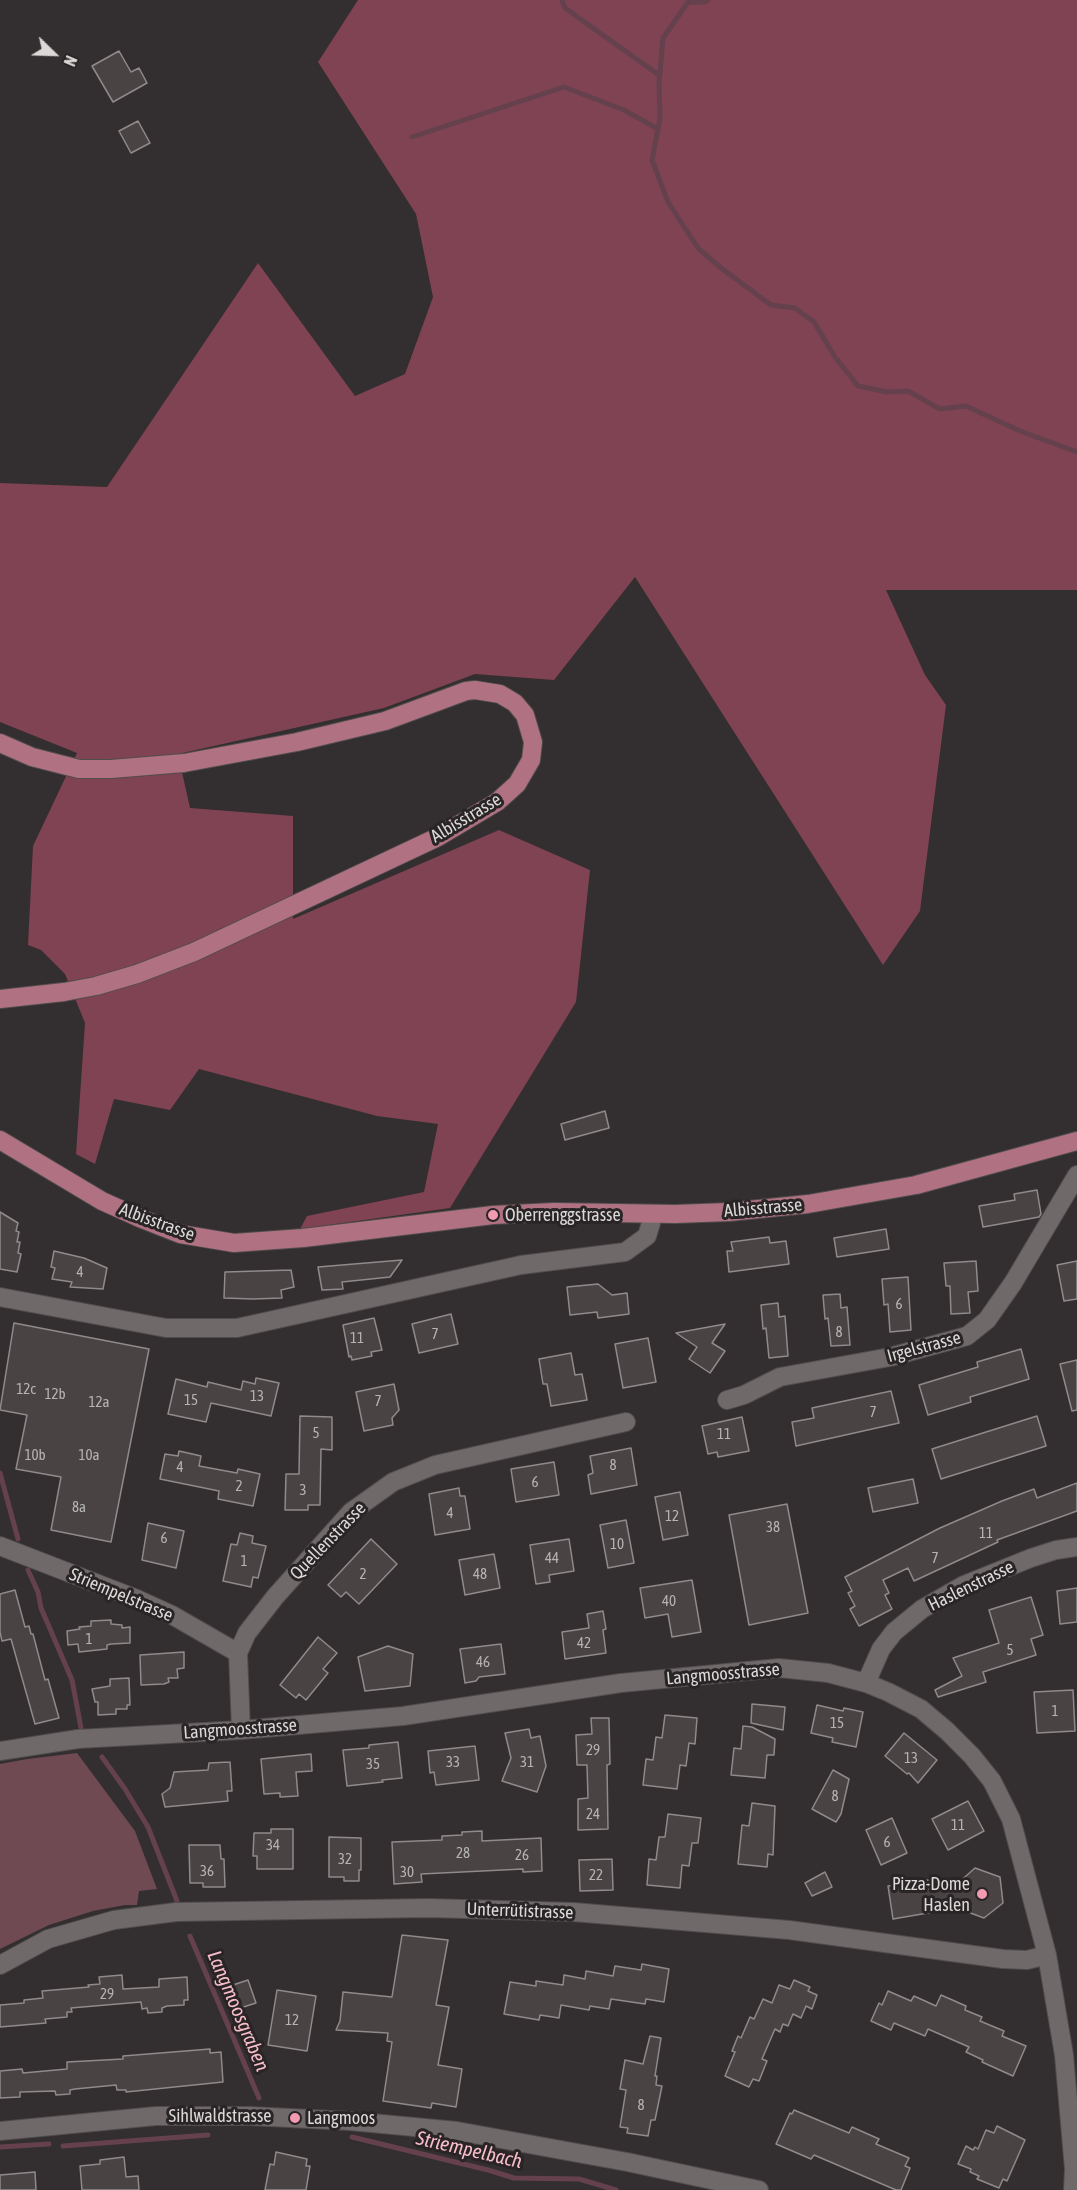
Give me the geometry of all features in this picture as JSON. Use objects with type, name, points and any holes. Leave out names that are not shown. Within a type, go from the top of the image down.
[{"type":"main road","name":"Albisstrasse","points":[[0,743],[32,757],[79,769],[184,764],[297,742],[385,721],[456,694],[475,690],[500,694],[515,703],[525,715],[533,742],[528,768],[513,788],[497,802],[438,837],[194,952],[137,974],[96,986],[64,992],[0,999]]},
{"type":"main road","name":"Albisstrasse","points":[[0,1140],[102,1201],[142,1219],[180,1234],[234,1243],[303,1238],[493,1215],[554,1212],[651,1214],[729,1212],[808,1204],[866,1195],[944,1178],[1077,1141]]},
{"type":"street","name":"Irgelstrasse","points":[[727,1400],[744,1395],[780,1377],[890,1357],[967,1336],[987,1320],[1014,1283],[1077,1175]]},
{"type":"street","points":[[0,1297],[166,1328],[237,1328],[521,1265],[625,1252],[647,1236],[651,1214]]},
{"type":"street","name":"Quellenstrasse","points":[[238,1653],[247,1633],[324,1540],[351,1512],[393,1482],[435,1465],[626,1422]]},
{"type":"street","name":"Striempelstrasse","points":[[0,1546],[137,1599],[172,1615],[238,1653]]},
{"type":"street","name":"Haslenstrasse","points":[[866,1683],[880,1649],[894,1632],[922,1609],[964,1585],[1031,1558],[1056,1550],[1077,1547]]},
{"type":"street","points":[[238,1653],[241,1730]]},
{"type":"street","name":"Langmoosstrasse","points":[[0,1750],[78,1739],[241,1730],[403,1716],[621,1683],[779,1668],[828,1672],[866,1683],[921,1709],[947,1731],[972,1756],[992,1781],[1011,1819],[1047,1955],[1064,2055],[1073,2160],[1073,2190]]},
{"type":"street","name":"Unterrütistrasse","points":[[0,1965],[48,1939],[114,1920],[176,1912],[428,1908],[573,1912],[778,1929],[1003,1959],[1027,1960],[1047,1955]]},
{"type":"street","name":"Sihlwaldstrasse","points":[[0,2131],[156,2116],[250,2116],[350,2121],[457,2131],[627,2162],[759,2190]]},
{"type":"shaded area","points":[[358,0],[1077,0],[1077,590],[886,590],[925,675],[946,705],[920,911],[883,965],[635,577],[554,680],[475,674],[384,708],[178,754],[190,808],[293,816],[293,919],[499,830],[590,870],[576,1002],[450,1208],[300,1229],[307,1216],[424,1192],[438,1124],[377,1116],[199,1069],[170,1110],[114,1099],[95,1164],[76,1154],[85,1023],[65,974],[41,950],[28,945],[33,846],[77,753],[0,722],[0,483],[107,487],[258,263],[355,396],[405,374],[433,297],[416,214],[318,62]]},
{"type":"shaded area","points":[[77,1753],[135,1831],[157,1889],[139,1891],[137,1905],[93,1911],[49,1925],[0,1949],[0,1764]]},
{"type":"building","points":[[119,51],[131,72],[139,68],[147,83],[113,102],[92,66]]},
{"type":"building","points":[[138,121],[150,143],[131,153],[119,131]]},
{"type":"building","points":[[605,1111],[609,1128],[565,1140],[561,1124]]},
{"type":"building","points":[[1037,1190],[1041,1214],[1039,1217],[983,1227],[979,1206],[1015,1200],[1014,1194]]},
{"type":"building","points":[[0,1212],[18,1223],[17,1242],[20,1242],[18,1253],[21,1254],[17,1272],[0,1269]]},
{"type":"building","points":[[886,1229],[889,1249],[837,1257],[834,1238]]},
{"type":"building","points":[[769,1237],[770,1243],[786,1241],[789,1264],[729,1272],[727,1251],[733,1251],[731,1242]]},
{"type":"building","points":[[54,1251],[84,1258],[107,1268],[103,1289],[70,1287],[72,1282],[52,1279],[55,1268],[51,1267]]},
{"type":"building","points":[[402,1260],[390,1277],[342,1282],[343,1289],[322,1290],[318,1267]]},
{"type":"building","points":[[976,1261],[978,1291],[968,1292],[970,1313],[951,1314],[950,1286],[946,1286],[944,1263]]},
{"type":"building","points":[[1077,1261],[1077,1299],[1064,1301],[1057,1265]]},
{"type":"building","points":[[291,1270],[294,1287],[281,1290],[282,1298],[224,1298],[225,1272]]},
{"type":"building","points":[[908,1277],[911,1330],[890,1332],[888,1304],[884,1305],[882,1279]]},
{"type":"building","points":[[598,1284],[612,1295],[627,1293],[629,1314],[598,1318],[597,1312],[570,1315],[567,1287]]},
{"type":"building","points":[[840,1294],[841,1308],[847,1307],[850,1345],[831,1346],[823,1295]]},
{"type":"building","points":[[778,1303],[779,1317],[785,1316],[788,1356],[769,1358],[761,1305]]},
{"type":"building","points":[[451,1314],[458,1344],[419,1353],[412,1324]]},
{"type":"building","points":[[374,1318],[382,1350],[371,1352],[372,1356],[352,1360],[351,1356],[349,1357],[343,1325]]},
{"type":"building","points":[[14,1323],[149,1349],[111,1542],[51,1530],[61,1477],[16,1469],[27,1415],[0,1410]]},
{"type":"building","points":[[725,1324],[712,1343],[725,1351],[710,1373],[689,1359],[697,1347],[676,1333]]},
{"type":"building","points":[[648,1338],[656,1382],[623,1388],[615,1344]]},
{"type":"building","points":[[1021,1349],[1029,1379],[970,1397],[971,1402],[928,1415],[919,1385],[978,1367],[977,1362]]},
{"type":"building","points":[[571,1353],[575,1375],[582,1374],[587,1400],[551,1406],[547,1384],[543,1384],[539,1359]]},
{"type":"building","points":[[1077,1360],[1077,1410],[1072,1411],[1060,1364]]},
{"type":"building","points":[[256,1378],[279,1383],[271,1416],[211,1403],[206,1422],[168,1414],[176,1379],[207,1387],[208,1382],[241,1390],[243,1381],[255,1384]]},
{"type":"building","points":[[394,1384],[399,1410],[392,1418],[393,1425],[364,1431],[356,1392]]},
{"type":"building","points":[[891,1391],[899,1423],[796,1446],[792,1422],[814,1418],[812,1408]]},
{"type":"building","points":[[300,1416],[332,1417],[332,1450],[321,1449],[320,1505],[308,1505],[308,1510],[285,1510],[286,1474],[299,1474]]},
{"type":"building","points":[[1037,1416],[1046,1446],[941,1479],[932,1449]]},
{"type":"building","points":[[742,1417],[749,1451],[718,1457],[717,1452],[708,1454],[702,1426]]},
{"type":"building","points":[[631,1448],[637,1485],[591,1494],[588,1475],[593,1473],[590,1456]]},
{"type":"building","points":[[179,1451],[201,1456],[199,1466],[237,1473],[238,1469],[260,1474],[253,1506],[218,1499],[219,1491],[160,1479],[165,1454],[178,1456]]},
{"type":"building","points":[[554,1462],[559,1495],[516,1502],[511,1469]]},
{"type":"building","points":[[913,1479],[918,1503],[873,1512],[868,1488]]},
{"type":"building","points":[[1077,1483],[1077,1511],[997,1540],[998,1542],[914,1581],[908,1568],[883,1580],[889,1593],[885,1595],[892,1609],[859,1626],[850,1609],[855,1606],[848,1593],[852,1591],[845,1577],[940,1528],[1002,1501],[1034,1489],[1037,1498]]},
{"type":"building","points":[[459,1488],[460,1496],[465,1496],[470,1529],[435,1535],[429,1494]]},
{"type":"building","points":[[680,1492],[688,1535],[663,1540],[655,1497]]},
{"type":"building","points":[[787,1504],[808,1613],[749,1625],[729,1515]]},
{"type":"building","points":[[626,1520],[634,1563],[608,1568],[600,1525]]},
{"type":"building","points":[[148,1523],[184,1531],[176,1568],[142,1560]]},
{"type":"building","points":[[240,1533],[253,1536],[252,1543],[266,1546],[258,1578],[253,1577],[251,1587],[223,1581],[231,1544],[237,1545]]},
{"type":"building","points":[[371,1539],[397,1564],[359,1604],[346,1592],[341,1597],[328,1585]]},
{"type":"building","points":[[569,1539],[574,1571],[549,1575],[550,1582],[536,1584],[530,1545]]},
{"type":"building","points":[[494,1554],[500,1588],[465,1595],[459,1560]]},
{"type":"building","points":[[692,1580],[701,1632],[672,1637],[668,1614],[645,1618],[640,1588]]},
{"type":"building","points":[[1077,1588],[1077,1622],[1060,1624],[1057,1591]]},
{"type":"building","points":[[15,1590],[25,1627],[29,1626],[33,1634],[45,1680],[48,1679],[59,1718],[35,1724],[11,1639],[2,1641],[0,1632],[0,1594]]},
{"type":"building","points":[[1031,1597],[1043,1635],[1031,1639],[1036,1655],[983,1672],[986,1682],[938,1697],[935,1690],[962,1676],[953,1658],[999,1643],[989,1610]]},
{"type":"building","points":[[603,1611],[606,1653],[565,1659],[562,1632],[589,1628],[587,1614]]},
{"type":"building","points":[[111,1620],[111,1624],[122,1625],[122,1628],[130,1627],[130,1643],[111,1644],[107,1645],[107,1649],[79,1652],[78,1644],[68,1645],[67,1631],[91,1626],[91,1621]]},
{"type":"building","points":[[318,1637],[337,1653],[323,1669],[328,1673],[306,1700],[299,1694],[296,1698],[280,1685]]},
{"type":"building","points":[[501,1644],[505,1674],[479,1677],[476,1681],[465,1683],[460,1649]]},
{"type":"building","points":[[388,1646],[413,1654],[410,1686],[365,1691],[358,1657]]},
{"type":"building","points":[[184,1652],[184,1668],[177,1669],[178,1678],[168,1678],[169,1682],[164,1684],[141,1685],[140,1655]]},
{"type":"building","points":[[129,1678],[130,1705],[127,1705],[127,1709],[116,1709],[116,1714],[98,1715],[98,1702],[95,1702],[92,1689],[110,1686],[110,1679]]},
{"type":"building","points":[[1073,1690],[1075,1731],[1037,1733],[1034,1692]]},
{"type":"building","points":[[752,1704],[785,1707],[783,1730],[751,1723]]},
{"type":"building","points":[[817,1705],[843,1711],[844,1708],[863,1712],[856,1747],[832,1742],[833,1738],[811,1733]]},
{"type":"building","points":[[665,1715],[697,1718],[695,1744],[689,1743],[686,1766],[680,1765],[677,1789],[643,1785],[646,1759],[653,1760],[656,1737],[662,1738]]},
{"type":"building","points":[[591,1718],[609,1718],[608,1829],[578,1830],[578,1799],[588,1798],[587,1765],[577,1765],[576,1735],[592,1734]]},
{"type":"building","points":[[743,1726],[752,1727],[775,1739],[774,1755],[767,1755],[765,1778],[731,1775],[734,1748],[741,1749]]},
{"type":"building","points":[[529,1729],[531,1738],[540,1736],[546,1766],[537,1792],[502,1781],[511,1758],[505,1733]]},
{"type":"building","points":[[904,1733],[937,1760],[918,1783],[909,1773],[907,1774],[885,1756]]},
{"type":"building","points":[[398,1742],[402,1778],[347,1786],[343,1750]]},
{"type":"building","points":[[475,1746],[479,1780],[436,1785],[434,1772],[430,1773],[428,1751]]},
{"type":"building","points":[[311,1754],[312,1771],[296,1772],[298,1796],[280,1797],[280,1793],[264,1794],[261,1759]]},
{"type":"building","points":[[230,1762],[232,1791],[227,1791],[228,1801],[165,1807],[162,1794],[170,1788],[174,1772],[208,1770],[209,1763]]},
{"type":"building","points":[[833,1770],[849,1779],[841,1814],[836,1822],[812,1809]]},
{"type":"building","points":[[968,1801],[984,1831],[948,1850],[932,1819]]},
{"type":"building","points":[[752,1803],[775,1806],[773,1855],[768,1854],[767,1867],[738,1864],[742,1825],[749,1826]]},
{"type":"building","points":[[668,1814],[701,1818],[698,1843],[692,1843],[689,1866],[682,1865],[680,1888],[647,1885],[649,1859],[656,1860],[659,1837],[665,1837]]},
{"type":"building","points":[[892,1818],[907,1853],[881,1865],[866,1830]]},
{"type":"building","points":[[271,1829],[293,1829],[293,1869],[257,1869],[257,1856],[253,1856],[254,1833],[271,1833]]},
{"type":"building","points":[[482,1831],[482,1841],[541,1838],[542,1871],[523,1872],[523,1869],[421,1874],[422,1882],[394,1884],[392,1842],[442,1840],[442,1836]]},
{"type":"building","points":[[329,1837],[361,1838],[359,1881],[344,1881],[344,1877],[329,1877]]},
{"type":"building","points":[[189,1845],[220,1845],[221,1859],[224,1859],[225,1887],[203,1887],[203,1883],[190,1883]]},
{"type":"building","points":[[612,1859],[613,1890],[580,1891],[579,1860]]},
{"type":"building","points":[[975,1868],[1000,1877],[1003,1903],[984,1918],[957,1908],[893,1919],[888,1886],[928,1880],[929,1889],[957,1884]]},
{"type":"building","points":[[825,1872],[832,1887],[812,1896],[805,1883]]},
{"type":"building","points":[[402,1935],[448,1940],[436,2005],[449,2007],[438,2065],[462,2069],[456,2107],[432,2103],[431,2108],[383,2101],[392,2042],[387,2041],[388,2033],[336,2030],[340,2021],[343,1992],[392,1997]]},
{"type":"building","points":[[642,1964],[669,1969],[664,2002],[646,1999],[645,2004],[611,1999],[609,2009],[590,2006],[589,2010],[561,2005],[559,2018],[540,2015],[539,2020],[504,2014],[510,1982],[536,1986],[536,1981],[563,1985],[564,1975],[585,1979],[586,1971],[613,1976],[615,1966],[641,1970]]},
{"type":"building","points":[[122,1975],[123,1989],[159,1987],[159,1979],[187,1977],[188,2000],[184,2000],[184,2005],[167,2006],[162,2008],[162,2012],[148,2013],[147,2008],[142,2009],[141,2002],[71,2008],[72,2012],[67,2012],[67,2017],[45,2019],[46,2023],[0,2027],[0,2005],[24,2003],[24,2000],[43,1998],[42,1991],[89,1987],[88,1985],[100,1984],[99,1977]]},
{"type":"building","points":[[248,1980],[256,2003],[234,2010],[227,1987]]},
{"type":"building","points":[[794,1980],[810,1987],[808,1991],[817,1995],[812,2009],[806,2006],[801,2018],[793,2014],[788,2026],[783,2024],[780,2032],[775,2029],[762,2059],[767,2061],[759,2081],[753,2079],[749,2087],[725,2076],[735,2052],[732,2051],[738,2036],[741,2038],[750,2017],[754,2019],[763,1999],[772,2003],[779,1985],[790,1989]]},
{"type":"building","points":[[277,1990],[316,1996],[307,2051],[268,2045]]},
{"type":"building","points":[[888,1991],[911,2001],[914,1996],[936,2006],[941,1995],[966,2006],[965,2010],[982,2017],[980,2021],[1004,2031],[1002,2036],[1026,2046],[1013,2076],[966,2052],[969,2047],[928,2029],[925,2036],[894,2023],[891,2030],[871,2021],[879,2003],[882,2005]]},
{"type":"building","points":[[650,2036],[661,2038],[655,2076],[657,2076],[656,2085],[662,2086],[655,2120],[651,2120],[648,2136],[627,2133],[628,2128],[620,2127],[626,2090],[620,2089],[625,2060],[643,2064]]},
{"type":"building","points":[[210,2049],[210,2053],[221,2052],[223,2082],[126,2092],[126,2090],[117,2090],[116,2085],[75,2089],[70,2090],[70,2094],[56,2095],[55,2091],[20,2092],[20,2097],[0,2098],[0,2071],[22,2069],[23,2073],[67,2069],[67,2062],[123,2059],[123,2056]]},
{"type":"building","points":[[794,2110],[849,2133],[852,2127],[879,2139],[876,2144],[909,2158],[905,2166],[910,2168],[901,2190],[896,2190],[814,2155],[811,2159],[776,2144],[790,2113],[792,2114]]},
{"type":"building","points":[[997,2126],[1025,2140],[1007,2181],[1003,2179],[999,2188],[977,2179],[979,2176],[970,2172],[971,2169],[958,2164],[966,2146],[973,2150],[975,2147],[978,2149],[986,2130],[994,2133]]},
{"type":"building","points":[[276,2152],[307,2159],[306,2166],[310,2166],[306,2190],[265,2190],[270,2164],[274,2165]]},
{"type":"building","points":[[124,2157],[126,2177],[138,2176],[139,2190],[82,2190],[80,2166],[100,2164],[100,2160]]},
{"type":"building","points":[[35,2172],[36,2190],[0,2190],[0,2175]]},
{"type":"waterway","points":[[562,0],[565,8],[659,75]]},
{"type":"waterway","points":[[708,0],[688,2],[663,38],[659,83],[660,118],[652,160],[668,202],[698,248],[771,305],[795,308],[814,322],[835,357],[858,386],[887,392],[908,391],[940,409],[966,406],[1020,431],[1077,452]]},
{"type":"waterway","points":[[412,137],[564,87],[624,110],[658,129]]},
{"type":"waterway","name":"Langmoosgraben","points":[[0,1473],[18,1539]]},
{"type":"waterway","name":"Langmoosgraben","points":[[28,1570],[38,1592],[41,1608],[72,1680],[81,1728]]},
{"type":"waterway","name":"Langmoosgraben","points":[[102,1757],[148,1827],[177,1901]]},
{"type":"waterway","name":"Langmoosgraben","points":[[190,1936],[259,2098]]},
{"type":"waterway","name":"Striempelbach","points":[[63,2146],[208,2135]]},
{"type":"waterway","name":"Striempelbach","points":[[352,2137],[514,2178],[579,2179],[616,2190]]},
{"type":"waterway","name":"Striempelbach","points":[[0,2147],[49,2144]]},
{"type":"place","name":"Oberrenggstrasse","points":[[493,1215]]},
{"type":"place","name":"Pizza-Dome Haslen","points":[[982,1894]]},
{"type":"place","name":"Langmoos","points":[[295,2118]]}]
